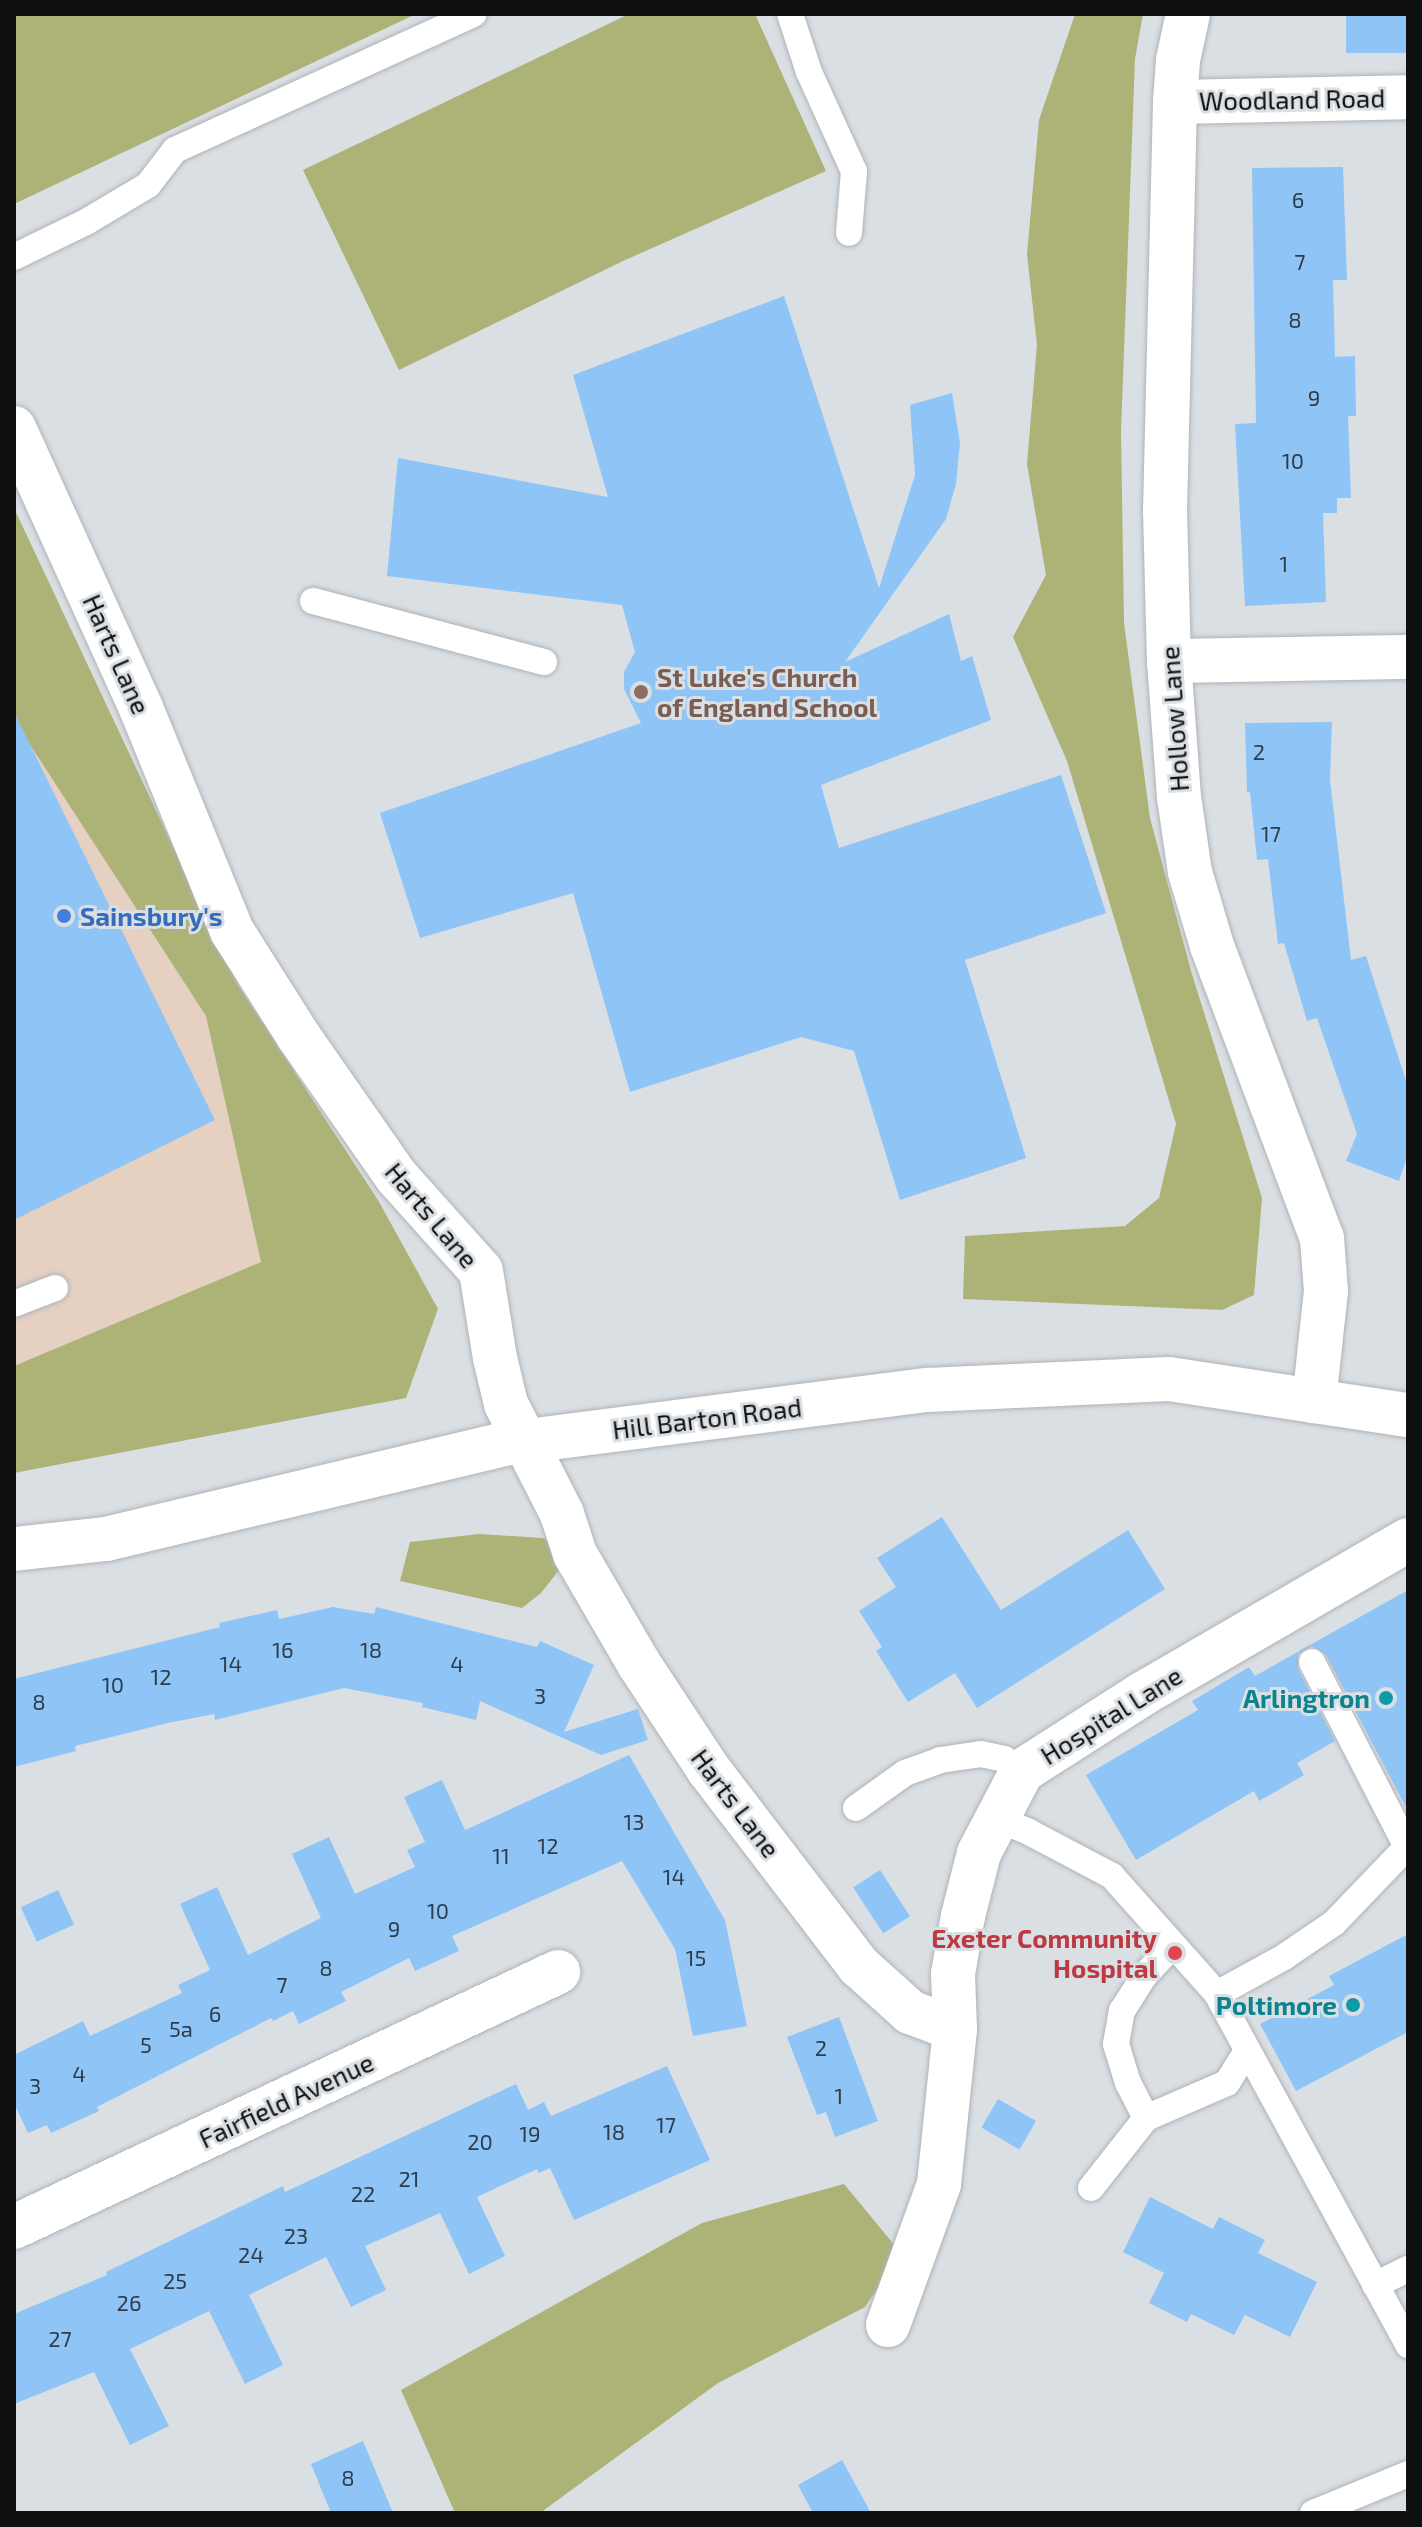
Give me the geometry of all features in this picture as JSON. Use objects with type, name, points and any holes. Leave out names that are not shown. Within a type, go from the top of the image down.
[{"type":"street","name":"Hollow Lane","points":[[1188,14],[1178,60],[1175,102],[1165,510],[1169,661],[1179,797],[1190,872],[1212,946],[1322,1238],[1326,1291],[1314,1401]]},
{"type":"street","name":"Woodland Road","points":[[1175,102],[1408,97]]},
{"type":"street","name":"Harts Lane","points":[[14,428],[141,708],[232,931],[299,1037],[396,1176],[481,1271],[506,1404],[562,1514],[575,1554],[639,1664],[709,1770],[859,1966],[910,2012],[955,2029]]},
{"type":"street","points":[[1169,661],[1408,657]]},
{"type":"street","name":"Hill Barton Road","points":[[14,1549],[106,1539],[524,1441],[927,1390],[1169,1379],[1408,1415]]},
{"type":"street","name":"Hospital Lane","points":[[888,2325],[939,2184],[955,2029],[953,1974],[963,1916],[979,1853],[1022,1771],[1144,1693],[1408,1540]]},
{"type":"street","name":"Fairfield Avenue","points":[[14,2227],[558,1972]]},
{"type":"lane","points":[[14,257],[86,222],[148,185],[175,150],[473,14]]},
{"type":"lane","points":[[790,14],[809,72],[854,171],[849,233]]},
{"type":"lane","points":[[313,601],[544,662]]},
{"type":"lane","points":[[14,1304],[55,1288]]},
{"type":"lane","points":[[1217,1994],[1284,1957],[1334,1923],[1407,1847],[1312,1662]]},
{"type":"lane","points":[[856,1808],[905,1773],[940,1760],[981,1754],[1004,1759],[1022,1771]]},
{"type":"lane","points":[[995,1818],[1029,1832],[1112,1876],[1217,1994],[1408,2345]]},
{"type":"lane","points":[[1146,2118],[1128,2083],[1116,2044],[1122,2011],[1144,1976],[1173,1945]]},
{"type":"lane","points":[[1091,2188],[1146,2118],[1227,2083],[1246,2052]]},
{"type":"lane","points":[[1375,2285],[1408,2269]]},
{"type":"lane","points":[[1313,2513],[1408,2474]]},
{"type":"shaded area","points":[[14,720],[206,1016],[261,1262],[14,1366]]},
{"type":"green space","points":[[14,14],[416,14],[14,204]]},
{"type":"green space","points":[[629,14],[755,14],[826,171],[623,261],[399,370],[303,170]]},
{"type":"green space","points":[[1075,14],[1143,14],[1135,59],[1121,431],[1124,623],[1150,818],[1191,971],[1262,1198],[1254,1295],[1222,1310],[963,1299],[965,1236],[1125,1226],[1159,1198],[1176,1124],[1067,761],[1013,637],[1046,575],[1027,464],[1037,345],[1027,254],[1039,120]]},
{"type":"green space","points":[[14,508],[238,985],[378,1200],[438,1309],[406,1398],[14,1473],[14,1366],[261,1262],[206,1016],[14,720]]},
{"type":"green space","points":[[479,1534],[543,1538],[552,1543],[560,1569],[541,1593],[522,1608],[400,1581],[410,1542]]},
{"type":"green space","points":[[844,2184],[901,2253],[865,2307],[718,2383],[540,2513],[455,2513],[401,2390],[702,2223]]},
{"type":"building","points":[[1346,14],[1408,14],[1408,53],[1346,53]]},
{"type":"building","points":[[1343,167],[1347,280],[1333,280],[1335,357],[1355,356],[1356,416],[1348,416],[1351,498],[1337,498],[1337,513],[1323,513],[1326,602],[1245,606],[1235,424],[1256,423],[1252,168]]},
{"type":"building","points":[[784,296],[879,588],[915,475],[910,405],[952,393],[960,443],[956,484],[946,519],[845,662],[949,614],[961,661],[972,656],[991,720],[821,785],[839,848],[1061,775],[1106,913],[965,960],[1026,1158],[900,1200],[854,1051],[801,1037],[630,1092],[573,893],[420,938],[380,813],[641,723],[624,689],[624,672],[635,652],[622,605],[387,576],[398,458],[608,497],[573,375]]},
{"type":"building","name":"Sainsbury's","points":[[14,712],[215,1120],[14,1220]]},
{"type":"building","points":[[1332,722],[1330,780],[1351,960],[1366,956],[1408,1087],[1408,1154],[1399,1181],[1346,1161],[1357,1134],[1317,1018],[1307,1021],[1284,943],[1278,944],[1268,859],[1257,860],[1250,792],[1247,792],[1245,723]]},
{"type":"building","points":[[942,1517],[1001,1610],[1128,1530],[1165,1589],[977,1708],[955,1673],[908,1702],[876,1651],[882,1647],[859,1611],[896,1587],[877,1558]]},
{"type":"building","points":[[1408,1590],[1408,1811],[1326,1655],[1312,1646],[1298,1654],[1298,1669],[1335,1741],[1297,1763],[1304,1775],[1259,1801],[1254,1791],[1136,1860],[1086,1775],[1198,1710],[1192,1701],[1249,1667],[1255,1676]]},
{"type":"building","points":[[333,1607],[374,1614],[376,1607],[537,1647],[540,1641],[594,1665],[564,1732],[638,1709],[648,1740],[601,1755],[480,1701],[476,1720],[422,1707],[423,1703],[344,1688],[215,1720],[214,1714],[168,1723],[75,1746],[76,1751],[14,1767],[14,1679],[220,1627],[219,1623],[277,1610],[279,1619]]},
{"type":"building","points":[[629,1755],[725,1920],[747,2026],[693,2036],[675,1949],[622,1861],[452,1936],[459,1951],[415,1971],[409,1958],[341,1992],[346,2001],[299,2024],[293,2011],[273,2021],[271,2018],[97,2107],[99,2111],[51,2133],[47,2125],[28,2133],[14,2103],[14,2055],[83,2021],[90,2036],[182,1993],[178,1985],[210,1970],[180,1904],[217,1887],[248,1955],[321,1918],[292,1854],[329,1837],[355,1894],[415,1867],[407,1850],[425,1842],[404,1797],[442,1780],[465,1830]]},
{"type":"building","points":[[880,1870],[910,1916],[883,1934],[853,1887]]},
{"type":"building","points":[[58,1890],[74,1924],[37,1942],[21,1907]]},
{"type":"building","name":"Poltimore","points":[[1408,1934],[1408,2032],[1296,2091],[1260,2024],[1334,1985],[1329,1976]]},
{"type":"building","points":[[839,2017],[878,2121],[835,2137],[826,2112],[817,2115],[787,2037]]},
{"type":"building","points":[[667,2066],[710,2160],[574,2220],[550,2168],[539,2173],[537,2169],[477,2197],[505,2256],[469,2274],[440,2213],[365,2246],[386,2290],[351,2307],[326,2257],[249,2295],[283,2365],[245,2384],[209,2311],[130,2349],[169,2426],[130,2445],[94,2372],[14,2404],[14,2314],[107,2275],[106,2272],[283,2186],[285,2192],[516,2084],[528,2110],[544,2102],[551,2116]]},
{"type":"building","points":[[998,2099],[1036,2121],[1020,2150],[981,2128]]},
{"type":"building","points":[[1150,2197],[1213,2229],[1219,2217],[1265,2240],[1258,2253],[1317,2282],[1290,2337],[1245,2315],[1234,2335],[1191,2314],[1187,2322],[1149,2303],[1164,2273],[1123,2252]]},
{"type":"building","points":[[363,2441],[393,2513],[331,2513],[311,2464]]},
{"type":"building","points":[[842,2460],[871,2513],[813,2513],[798,2485]]},
{"type":"place","name":"St Luke's Church of England School","points":[[641,692]]},
{"type":"place","name":"Sainsbury's","points":[[64,916]]},
{"type":"place","name":"Arlingtron","points":[[1386,1698]]},
{"type":"place","name":"Exeter Community Hospital","points":[[1175,1953]]},
{"type":"place","name":"Poltimore","points":[[1353,2005]]}]
